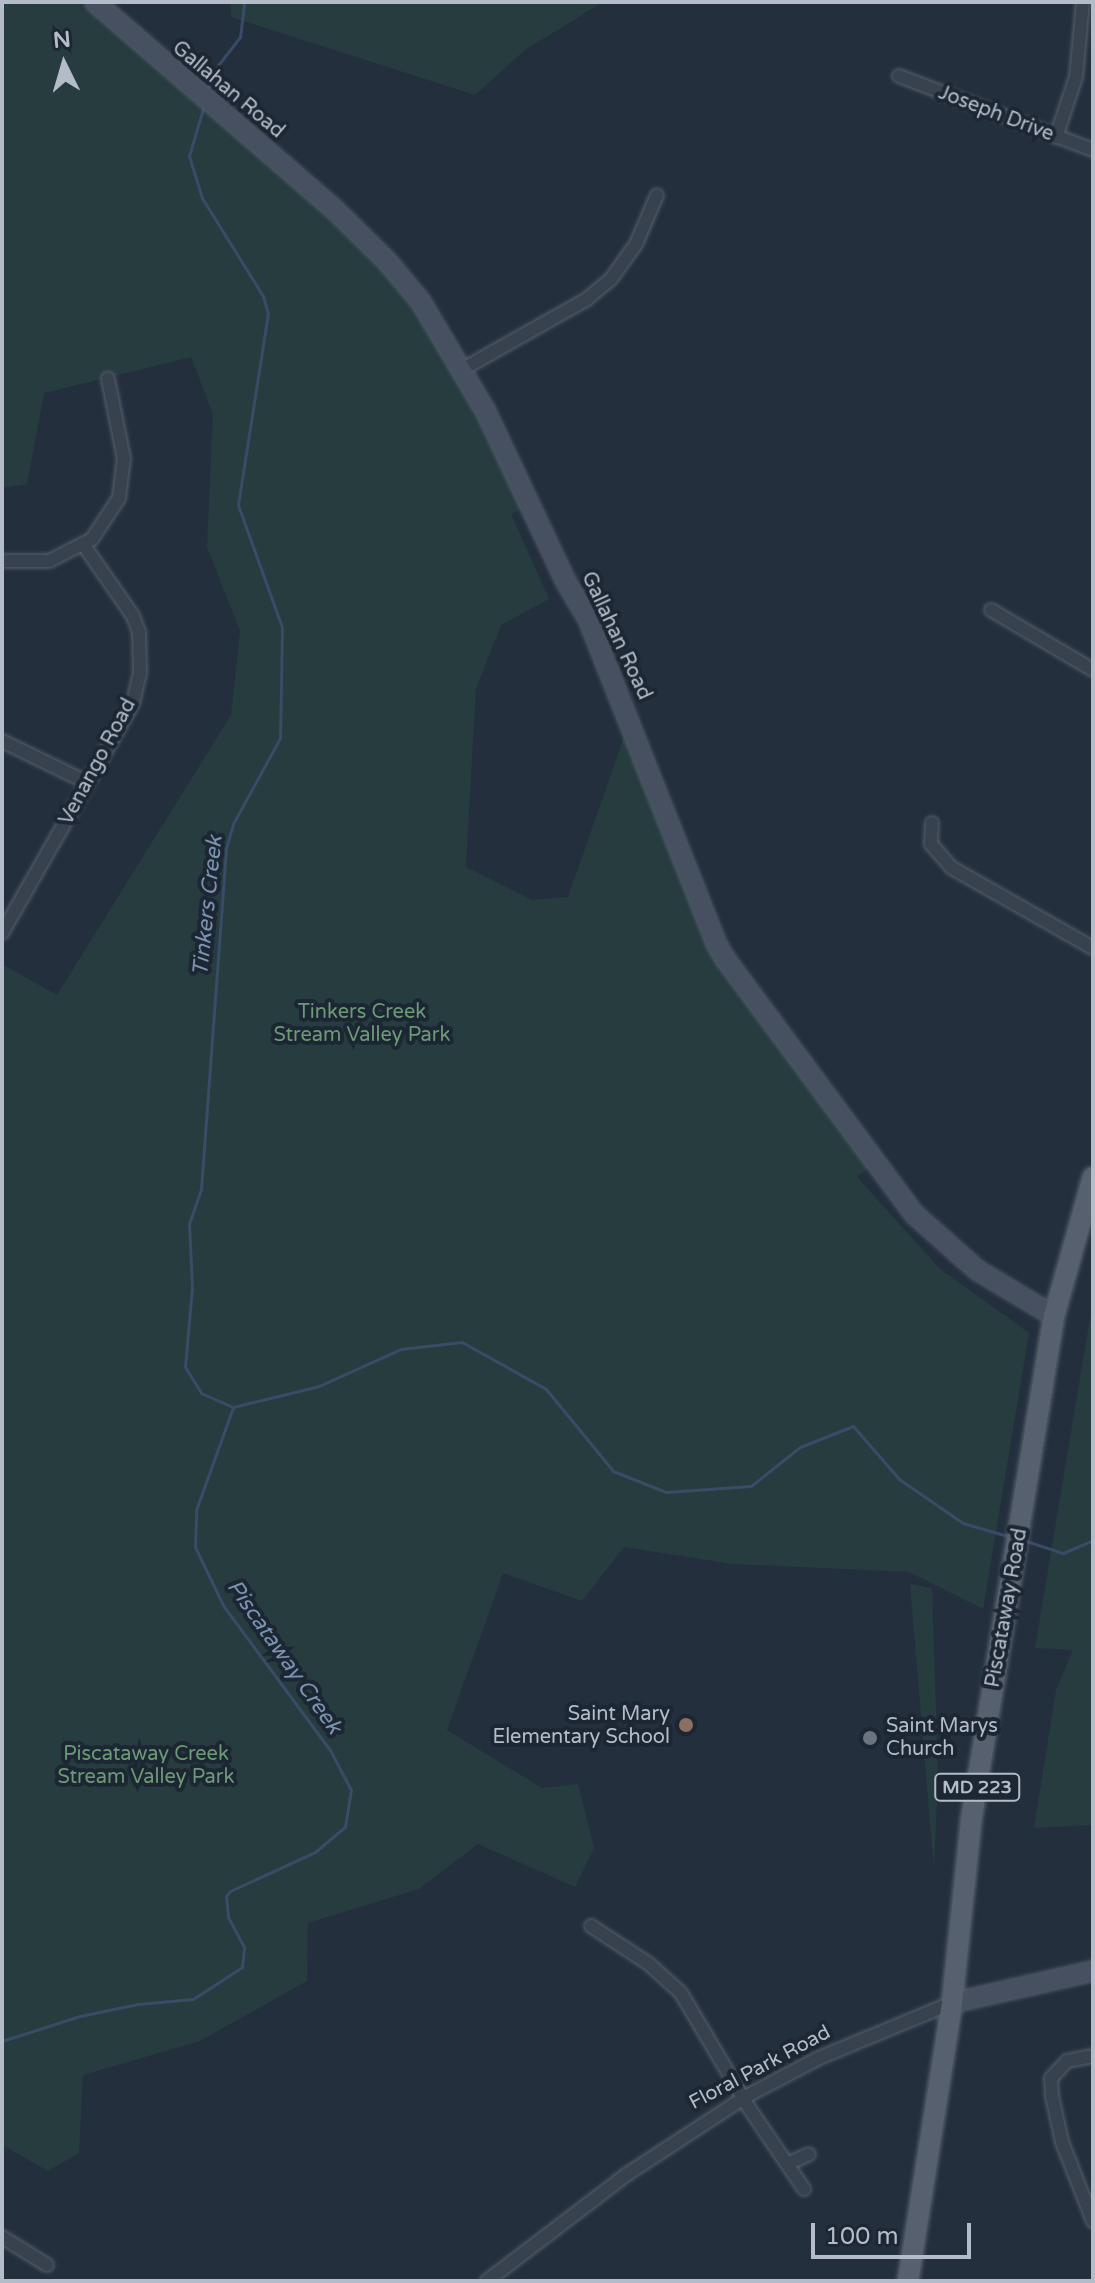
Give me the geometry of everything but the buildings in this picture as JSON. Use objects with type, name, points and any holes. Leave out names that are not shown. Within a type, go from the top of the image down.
[{"type":"main road","name":"Piscataway Road","points":[[908,2281],[952,2003],[971,1821],[1054,1316],[1093,1177]]},
{"type":"street","name":"Gallahan Road","points":[[95,2],[333,208],[387,261],[421,302],[463,369],[566,582],[588,619],[716,943],[726,960],[914,1214],[977,1270],[1054,1316]]},
{"type":"street","points":[[1056,137],[1076,77],[1083,2]]},
{"type":"street","name":"Joseph Drive","points":[[899,76],[1093,150]]},
{"type":"street","points":[[463,369],[587,299],[611,279],[636,244],[657,195]]},
{"type":"street","points":[[2,561],[49,561],[83,544],[104,523],[119,498],[124,478],[119,431],[108,379]]},
{"type":"street","name":"Venango Road","points":[[4,926],[133,703],[140,658],[133,616],[83,544]]},
{"type":"street","points":[[991,610],[1093,670]]},
{"type":"street","points":[[2,741],[88,783]]},
{"type":"street","points":[[932,823],[931,844],[952,868],[1093,948]]},
{"type":"street","points":[[591,1926],[676,1987],[804,2189]]},
{"type":"street","name":"Floral Park Road","points":[[487,2281],[626,2175],[745,2097],[819,2058],[913,2016],[952,2003],[1093,1971]]},
{"type":"street","points":[[1093,2056],[1067,2061],[1051,2078],[1062,2142],[1093,2221]]},
{"type":"street","points":[[787,2164],[809,2154]]},
{"type":"street","points":[[2,2237],[47,2265]]},
{"type":"green space","points":[[2,2],[96,2],[345,227],[431,321],[528,506],[511,514],[549,599],[501,625],[476,689],[466,867],[532,900],[568,897],[625,734],[694,906],[869,1168],[857,1177],[940,1269],[1029,1333],[983,1609],[909,1572],[733,1564],[624,1547],[582,1601],[503,1573],[447,1730],[542,1788],[578,1784],[594,1848],[575,1887],[478,1844],[419,1889],[308,1923],[307,1981],[200,2041],[83,2075],[79,2153],[48,2171],[2,2145],[2,964],[57,995],[231,715],[240,631],[207,547],[213,414],[191,357],[44,393],[27,484],[2,488]]},
{"type":"green space","points":[[231,2],[609,2],[598,5],[525,50],[475,95],[231,17]]},
{"type":"green space","points":[[1093,1300],[1093,1825],[1034,1828],[1056,1690],[1073,1650],[1035,1648]]},
{"type":"green space","points":[[910,1584],[932,1588],[938,1772],[934,1870]]},
{"type":"waterway","name":"Tinkers Creek","points":[[208,90],[212,73],[240,37],[244,2]]},
{"type":"waterway","name":"Tinkers Creek","points":[[204,105],[189,156],[202,198],[263,296],[268,313],[238,505],[282,627],[280,738],[233,824],[226,849],[201,1189],[189,1223],[192,1287],[185,1367],[201,1393],[233,1407]]},
{"type":"waterway","name":"Piscataway Creek","points":[[233,1407],[319,1386],[401,1349],[462,1342],[546,1389],[613,1471],[666,1492],[751,1486],[800,1447],[853,1426],[899,1479],[963,1523],[1011,1537]]},
{"type":"waterway","name":"Piscataway Creek","points":[[2,2041],[80,2016],[138,2004],[193,1999],[242,1967],[244,1947],[228,1917],[226,1896],[230,1891],[315,1852],[345,1827],[351,1790],[330,1750],[224,1607],[195,1547],[196,1510],[233,1407]]},
{"type":"waterway","name":"Piscataway Creek","points":[[1026,1541],[1063,1553],[1093,1540]]},
{"type":"place","name":"Saint Mary Elementary School","points":[[686,1725]]},
{"type":"place","name":"Saint Marys Church","points":[[870,1738]]},
{"type":"park label","name":"Tinkers Creek Stream Valley Park","points":[[362,1024]]},
{"type":"park label","name":"Piscataway Creek Stream Valley Park","points":[[146,1766]]}]
